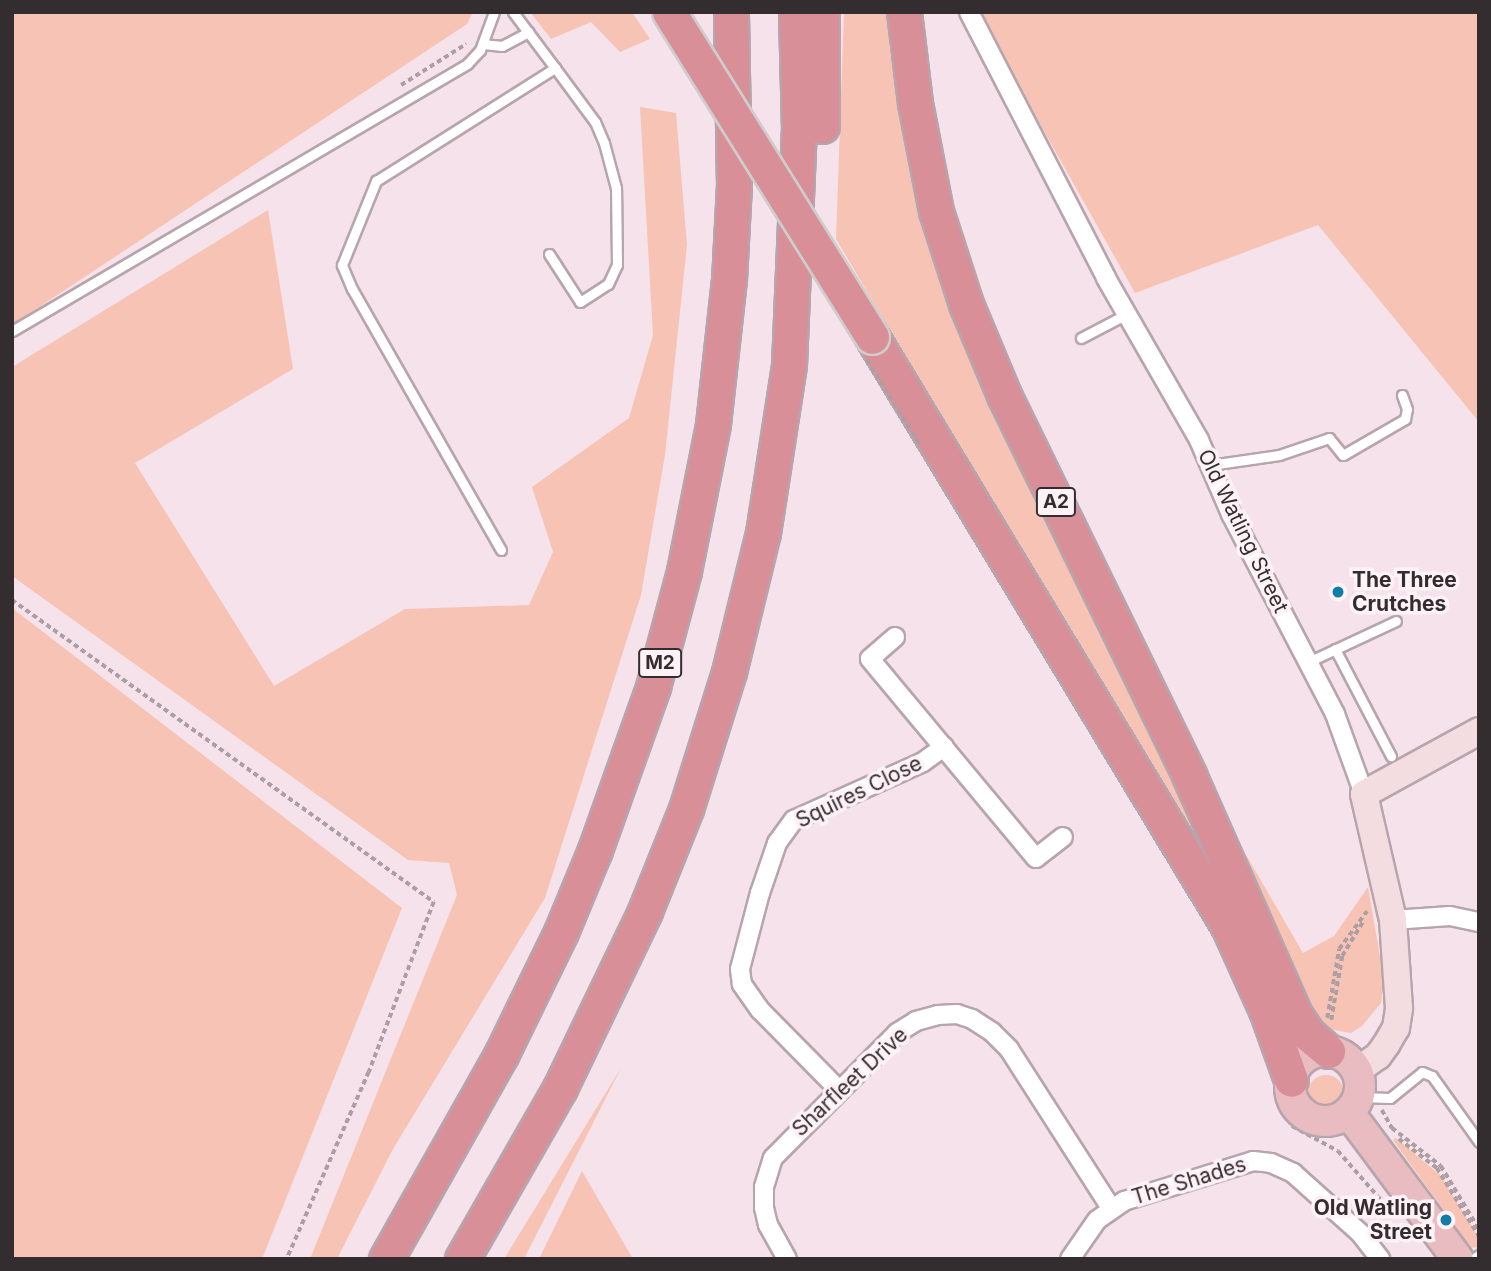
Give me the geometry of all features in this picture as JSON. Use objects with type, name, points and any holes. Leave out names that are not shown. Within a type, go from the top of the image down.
[{"type":"highway","points":[[669,12],[872,337],[1222,916],[1256,985],[1285,1087]]},
{"type":"highway","name":"M2","points":[[386,1259],[501,1055],[561,932],[600,837],[653,687],[684,571],[716,400],[729,280],[734,186],[731,12]]},
{"type":"highway","points":[[463,1259],[560,1088],[645,911],[686,809],[729,673],[763,533],[789,365],[799,129],[796,12]]},
{"type":"highway","points":[[789,365],[811,317],[821,162],[822,12]]},
{"type":"highway","name":"A2","points":[[904,12],[915,103],[936,211],[967,304],[1004,395],[1189,775],[1296,1016],[1309,1035],[1327,1033]]},
{"type":"main road","points":[[1361,1096],[1329,1121],[1308,1117],[1285,1087],[1300,1062],[1327,1033],[1347,1058],[1361,1096],[1458,1259]]},
{"type":"street","name":"Old Watling Street","points":[[969,12],[1127,314],[1199,440],[1231,514],[1335,713],[1364,794],[1394,920],[1399,981],[1397,1024],[1380,1053],[1361,1096]]},
{"type":"street","name":"Squires Close","points":[[895,637],[870,659],[1036,858],[1063,837]]},
{"type":"street","points":[[1364,794],[1479,731]]},
{"type":"street","name":"Squires Close","points":[[839,1090],[760,1010],[742,984],[740,969],[760,892],[777,843],[794,820],[923,762],[944,747]]},
{"type":"street","points":[[1394,920],[1450,916],[1479,922]]},
{"type":"street","name":"Sharfleet Drive","points":[[787,1259],[765,1213],[763,1194],[768,1171],[783,1146],[909,1025],[938,1015],[957,1014],[972,1019],[992,1032],[1009,1049],[1111,1208]]},
{"type":"street","name":"The Shades","points":[[1070,1259],[1092,1226],[1111,1208],[1196,1176],[1246,1162],[1265,1162],[1287,1170],[1360,1233],[1380,1259]]},
{"type":"lane","points":[[12,331],[473,60],[483,44],[494,12]]},
{"type":"lane","points":[[513,12],[595,122],[604,143],[616,188],[617,265],[605,287],[580,302],[550,254]]},
{"type":"lane","points":[[483,44],[502,47],[528,32]]},
{"type":"lane","points":[[501,550],[352,289],[342,262],[376,181],[555,68]]},
{"type":"lane","points":[[1081,338],[1127,314]]},
{"type":"lane","points":[[1210,465],[1279,455],[1329,438],[1343,454],[1405,419],[1407,409],[1402,395]]},
{"type":"lane","points":[[1308,662],[1396,621]]},
{"type":"lane","points":[[1335,649],[1391,756]]},
{"type":"lane","points":[[1361,1096],[1390,1097],[1422,1072],[1432,1076],[1479,1142]]},
{"type":"lane","points":[[1473,1259],[1479,1255]]},
{"type":"path","points":[[12,600],[434,902],[369,1072],[287,1259]]},
{"type":"path","points":[[1327,1033],[1339,949],[1367,911]]},
{"type":"path","points":[[1285,1087],[1292,1126],[1338,1151],[1353,1167]]},
{"type":"path","points":[[1361,1096],[1392,1128],[1441,1166],[1479,1229]]},
{"type":"path","points":[[1361,1096],[1390,1132],[1437,1168],[1479,1236]]},
{"type":"shaded area","points":[[12,12],[473,12],[467,24],[12,325]]},
{"type":"shaded area","points":[[530,12],[632,12],[650,39],[620,52],[591,22],[551,39]]},
{"type":"shaded area","points":[[844,12],[887,12],[890,52],[916,204],[960,336],[1037,507],[1142,712],[1242,925],[836,239]]},
{"type":"shaded area","points":[[977,12],[1479,12],[1479,422],[1318,225],[1135,293]]},
{"type":"shaded area","points":[[640,107],[676,113],[687,245],[665,455],[641,595],[545,898],[393,1149],[337,1259],[310,1259],[457,895],[449,863],[408,860],[12,576],[12,367],[268,210],[293,369],[135,463],[274,686],[405,609],[529,605],[553,552],[532,487],[629,418],[653,335]]},
{"type":"shaded area","points":[[12,608],[402,908],[262,1259],[12,1259]]},
{"type":"shaded area","points":[[1245,853],[1303,953],[1334,936],[1368,887],[1384,980],[1381,1003],[1362,1026],[1351,1033],[1323,1028],[1303,1004]]},
{"type":"shaded area","points":[[621,1068],[524,1259],[504,1259]]},
{"type":"shaded area","points":[[1326,1075],[1339,1080],[1344,1093],[1339,1106],[1326,1111],[1313,1106],[1308,1093],[1313,1080]]},
{"type":"shaded area","points":[[1396,1138],[1441,1176],[1479,1238],[1479,1247],[1471,1248],[1393,1140]]},
{"type":"shaded area","points":[[582,1171],[633,1259],[539,1259]]},
{"type":"place","name":"The Three Crutches","points":[[1338,592]]},
{"type":"place","name":"Old Watling Street","points":[[1446,1220]]}]
